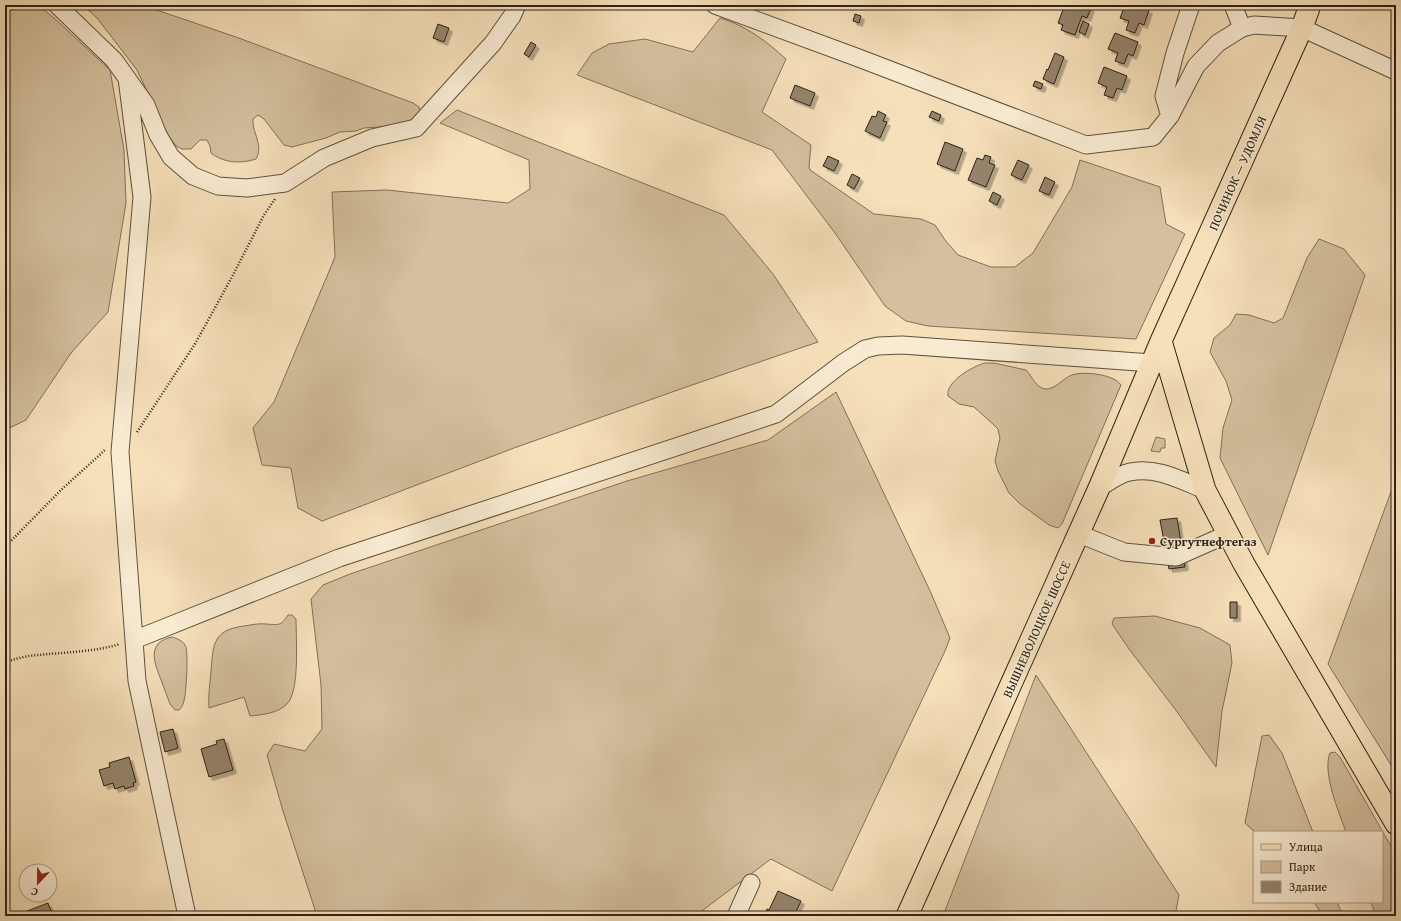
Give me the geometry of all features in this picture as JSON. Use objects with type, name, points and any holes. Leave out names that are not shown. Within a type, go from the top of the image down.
[{"type":"main road","name":"ПОЧИНОК — УДОМЛЯ","points":[[1161,341],[1302,28],[1310,5]]},
{"type":"main road","name":"ВЫШНЕВОЛОЦКОЕ ШОССЕ","points":[[906,916],[1100,488],[1161,341]]},
{"type":"main road","points":[[1161,341],[1205,490],[1244,564],[1396,824]]},
{"type":"street","points":[[57,5],[114,60],[146,105],[158,135],[171,157],[193,176],[218,186],[247,188],[285,183],[324,158],[372,138],[416,128],[493,43],[512,16],[516,5]]},
{"type":"street","points":[[715,5],[878,65],[1086,145],[1153,137],[1170,116],[1196,66],[1218,43],[1242,28],[1254,25],[1302,28],[1396,71]]},
{"type":"street","points":[[1170,116],[1164,96],[1175,53],[1191,5]]},
{"type":"street","points":[[1233,5],[1242,28]]},
{"type":"street","points":[[127,78],[142,197],[120,452],[137,681],[186,916]]},
{"type":"street","points":[[134,640],[339,558],[776,414],[843,363],[865,349],[878,346],[902,345],[1152,363]]},
{"type":"street","points":[[1100,488],[1116,478],[1130,472],[1141,471],[1169,475],[1205,490]]},
{"type":"street","points":[[1079,534],[1124,552],[1176,557],[1228,534]]},
{"type":"street","points":[[736,916],[751,883]]},
{"type":"path","points":[[120,452],[136,432],[195,344],[264,215],[285,183]]},
{"type":"path","points":[[5,547],[61,490],[122,435]]},
{"type":"path","points":[[5,662],[28,656],[76,653],[105,649],[134,640]]},
{"type":"green space","points":[[5,5],[38,5],[110,70],[124,150],[126,203],[108,312],[71,353],[26,420],[5,430]]},
{"type":"green space","points":[[83,5],[142,5],[236,37],[413,103],[419,107],[420,114],[418,120],[393,126],[364,128],[356,131],[340,132],[326,138],[292,147],[284,145],[264,119],[258,115],[253,119],[259,149],[256,159],[244,162],[232,162],[221,159],[211,153],[207,140],[200,140],[191,149],[182,149],[176,146],[168,135],[137,70],[97,18]]},
{"type":"green space","points":[[720,18],[739,25],[756,35],[786,59],[762,112],[811,145],[810,170],[874,214],[921,219],[935,225],[958,255],[991,267],[1015,267],[1033,253],[1072,187],[1080,160],[1160,187],[1166,224],[1185,234],[1136,339],[928,326],[906,321],[885,306],[835,233],[772,150],[577,75],[592,53],[609,44],[645,39],[693,52]]},
{"type":"green space","points":[[457,110],[724,215],[773,274],[818,342],[514,448],[322,521],[298,508],[291,468],[262,465],[253,428],[274,402],[335,257],[332,192],[387,190],[508,203],[530,189],[529,160],[440,123]]},
{"type":"green space","points":[[1319,239],[1344,249],[1365,275],[1268,555],[1220,458],[1223,428],[1232,400],[1226,381],[1210,352],[1214,338],[1230,325],[1236,314],[1249,315],[1274,323],[1283,318],[1307,258]]},
{"type":"green space","points":[[985,363],[994,363],[1026,370],[1036,384],[1045,389],[1056,386],[1072,375],[1083,373],[1098,374],[1112,378],[1121,385],[1062,524],[1058,528],[1049,525],[1019,503],[1009,493],[998,471],[995,461],[1000,438],[998,429],[974,407],[959,404],[948,396],[948,391],[955,380],[974,367]]},
{"type":"green space","points":[[836,392],[931,593],[950,638],[832,891],[771,859],[695,916],[317,916],[283,811],[267,755],[274,744],[305,751],[322,729],[321,685],[311,599],[323,585],[350,574],[627,481],[768,440]]},
{"type":"green space","points":[[1156,437],[1165,439],[1165,448],[1161,448],[1160,452],[1151,451]]},
{"type":"green space","points":[[1396,478],[1396,773],[1328,664]]},
{"type":"green space","points":[[288,615],[292,615],[296,619],[297,651],[294,688],[287,704],[279,710],[250,716],[244,697],[209,708],[214,646],[220,635],[234,628],[244,626],[279,624]]},
{"type":"green space","points":[[1155,616],[1200,628],[1230,645],[1232,663],[1222,711],[1216,767],[1112,624],[1114,618]]},
{"type":"green space","points":[[172,637],[184,644],[187,654],[185,696],[179,710],[175,710],[170,704],[154,658],[154,652],[159,643],[164,639]]},
{"type":"green space","points":[[1036,675],[1179,895],[1175,916],[943,916]]},
{"type":"green space","points":[[1269,735],[1282,753],[1313,831],[1254,831],[1245,823],[1262,736]]},
{"type":"green space","points":[[1335,752],[1340,757],[1382,831],[1346,831],[1332,792],[1328,771],[1330,753]]},
{"type":"green space","points":[[1383,832],[1396,855],[1396,916],[1376,916],[1371,903],[1383,903]]},
{"type":"green space","points":[[1315,903],[1337,903],[1343,916],[1323,916]]},
{"type":"building","points":[[1059,5],[1084,5],[1091,8],[1087,18],[1082,16],[1075,35],[1061,30],[1063,25],[1058,23],[1064,7]]},
{"type":"building","points":[[1125,5],[1134,5],[1149,10],[1144,25],[1139,23],[1135,33],[1126,30],[1129,21],[1120,18]]},
{"type":"building","points":[[855,14],[861,16],[859,23],[853,21]]},
{"type":"building","points":[[1083,21],[1089,24],[1085,35],[1079,32]]},
{"type":"building","points":[[438,24],[449,28],[444,42],[433,38]]},
{"type":"building","points":[[1115,33],[1138,42],[1133,56],[1128,54],[1124,64],[1115,61],[1118,53],[1108,49]]},
{"type":"building","points":[[531,42],[536,45],[529,57],[524,54]]},
{"type":"building","points":[[1055,53],[1064,57],[1054,84],[1043,79]]},
{"type":"building","points":[[1104,67],[1127,76],[1122,90],[1117,88],[1113,98],[1104,95],[1107,87],[1098,83]]},
{"type":"building","points":[[1035,81],[1043,84],[1041,89],[1033,86]]},
{"type":"building","points":[[795,85],[815,93],[810,106],[790,98]]},
{"type":"building","points":[[878,111],[886,115],[883,121],[887,122],[880,138],[865,131],[872,116],[876,117]]},
{"type":"building","points":[[932,111],[941,115],[939,121],[929,117]]},
{"type":"building","points":[[945,142],[963,149],[955,171],[937,164]]},
{"type":"building","points":[[985,155],[991,157],[989,163],[995,165],[986,187],[968,180],[977,158],[983,160]]},
{"type":"building","points":[[828,156],[839,161],[834,171],[823,166]]},
{"type":"building","points":[[1018,160],[1029,165],[1022,180],[1011,175]]},
{"type":"building","points":[[852,174],[860,178],[854,189],[847,185]]},
{"type":"building","points":[[1045,177],[1055,182],[1049,195],[1039,191]]},
{"type":"building","points":[[993,192],[1001,196],[997,205],[989,201]]},
{"type":"building","points":[[1177,518],[1185,567],[1169,569],[1160,520]]},
{"type":"building","points":[[1230,602],[1237,602],[1237,618],[1230,618]]},
{"type":"building","points":[[173,729],[178,748],[165,752],[160,732]]},
{"type":"building","points":[[224,739],[233,770],[209,777],[201,749],[217,744],[216,741]]},
{"type":"building","points":[[129,757],[136,782],[133,783],[134,786],[125,789],[124,786],[115,789],[113,783],[104,786],[99,770],[110,767],[109,763]]},
{"type":"building","points":[[778,891],[801,901],[794,916],[764,916],[767,909],[769,910]]},
{"type":"building","points":[[48,903],[53,916],[23,916],[22,913]]},
{"type":"place","name":"Сургутнефтегаз","points":[[1152,541]]}]
